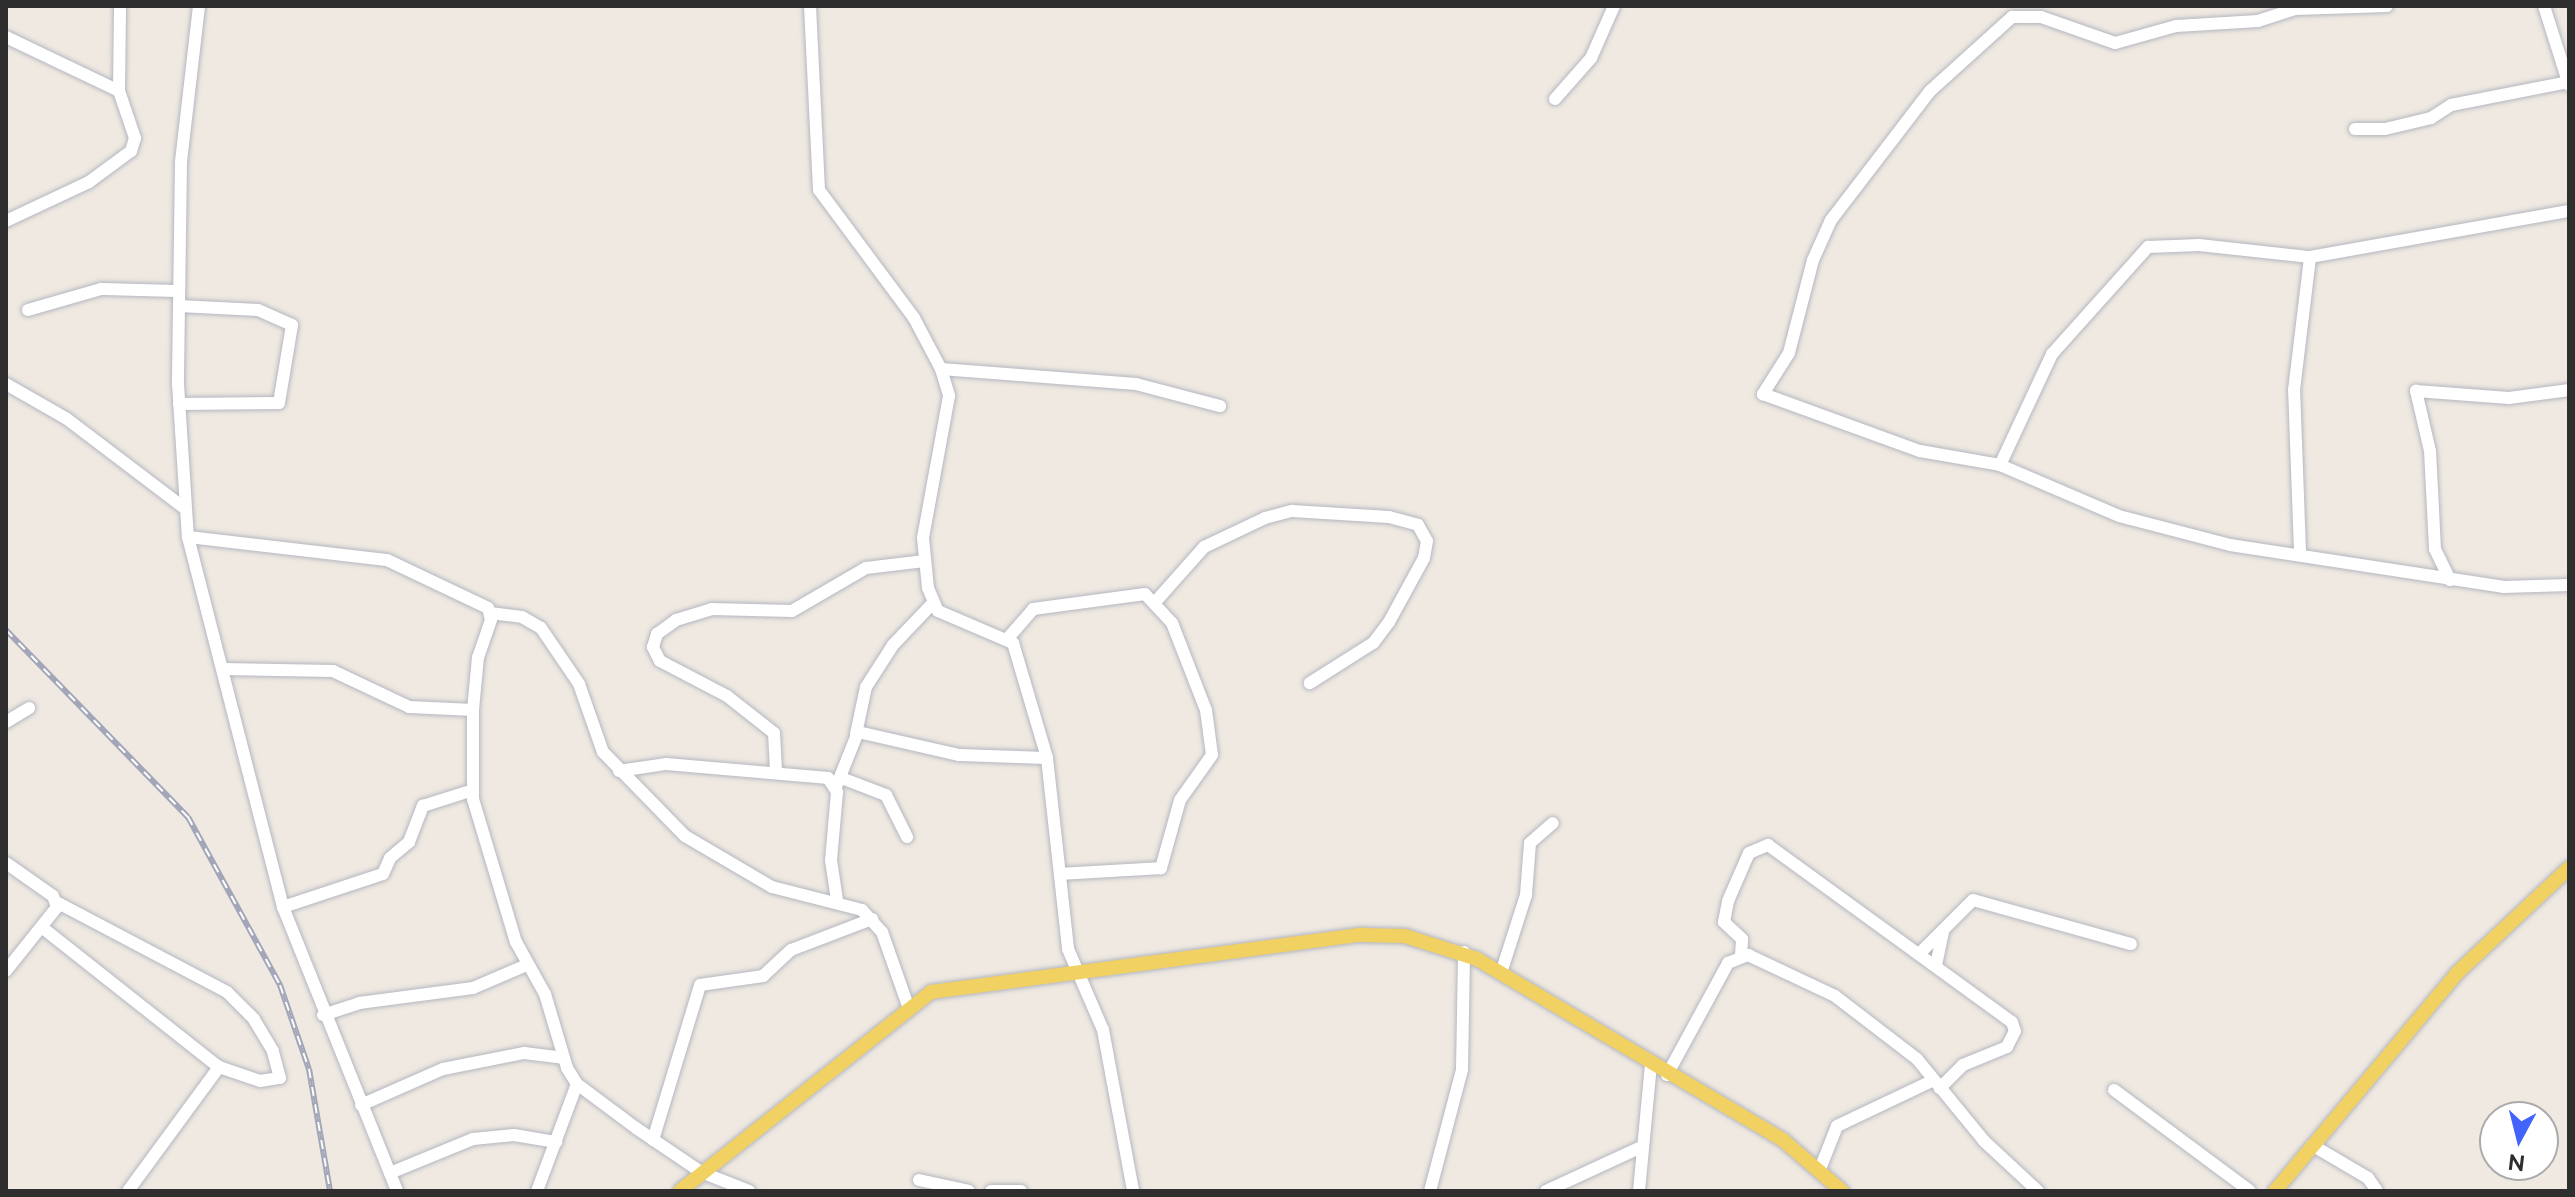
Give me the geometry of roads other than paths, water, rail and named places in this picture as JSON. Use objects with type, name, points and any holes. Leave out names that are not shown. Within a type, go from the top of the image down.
[{"type":"main road","points":[[2275,1191],[2457,973],[2569,868]]},
{"type":"main road","points":[[680,1191],[908,1006],[948,986],[1076,974],[1361,935],[1405,936],[1464,952],[1667,1075],[1783,1140],[1842,1191]]},
{"type":"street","points":[[6,221],[89,182],[131,151],[134,130],[119,91],[120,6]]},
{"type":"street","points":[[199,6],[181,162],[179,404],[183,507],[188,537],[283,907],[323,1015],[397,1191]]},
{"type":"street","points":[[810,6],[809,55],[815,178],[825,204],[914,318],[941,369],[949,396],[947,425],[923,538],[932,604]]},
{"type":"street","points":[[1555,99],[1591,58],[1614,6]]},
{"type":"street","points":[[2387,6],[2295,9],[2258,21],[2176,26],[2115,43],[2046,18],[2012,17],[1930,91],[1820,240],[1789,353],[1763,394],[1920,451],[2000,465],[2166,529],[2230,545],[2300,551],[2450,580],[2523,589],[2569,585]]},
{"type":"street","points":[[2355,129],[2385,129],[2431,118],[2451,105],[2569,84],[2544,6]]},
{"type":"street","points":[[6,37],[119,91]]},
{"type":"street","points":[[2000,465],[2052,354],[2140,252],[2199,245],[2310,257],[2569,211]]},
{"type":"street","points":[[2300,551],[2294,390],[2310,257]]},
{"type":"street","points":[[28,310],[101,289],[179,291]]},
{"type":"street","points":[[179,306],[258,310],[291,324],[292,332],[279,403],[179,404]]},
{"type":"street","points":[[941,369],[1136,384],[1220,406]]},
{"type":"street","points":[[6,384],[67,419],[183,507]]},
{"type":"street","points":[[2450,580],[2435,549],[2430,451],[2416,391],[2509,398],[2569,390]]},
{"type":"street","points":[[1157,600],[1204,547],[1265,518],[1292,511],[1389,517],[1418,525],[1427,541],[1424,558],[1389,622],[1373,643],[1310,683]]},
{"type":"street","points":[[188,537],[387,560],[477,599],[490,613],[522,617],[541,628],[579,684],[592,732],[619,771],[685,836],[750,877],[837,900],[872,919],[888,945],[908,1006]]},
{"type":"street","points":[[776,771],[774,733],[727,696],[660,661],[653,647],[657,634],[676,620],[711,609],[792,611],[866,568],[925,561]]},
{"type":"street","points":[[1009,637],[1033,609],[1122,593],[1157,600]]},
{"type":"street","points":[[1060,874],[1161,868],[1180,800],[1212,755],[1201,687],[1157,600]]},
{"type":"street","points":[[932,604],[979,630],[1009,637]]},
{"type":"street","points":[[837,900],[831,860],[840,783],[856,734],[866,687],[893,645],[932,604]]},
{"type":"street","points":[[490,613],[473,710],[473,790],[527,965],[549,1004],[563,1058],[577,1084],[653,1140],[701,1172],[749,1191]]},
{"type":"street","points":[[1009,637],[1047,758],[1060,874],[1076,974],[1091,991],[1103,1030],[1133,1191]]},
{"type":"street","points":[[223,669],[333,671],[409,707],[473,710]]},
{"type":"street","points":[[6,722],[29,708]]},
{"type":"street","points":[[856,734],[959,755],[1047,758]]},
{"type":"street","points":[[619,771],[666,764],[812,774],[886,795],[907,837]]},
{"type":"street","points":[[283,907],[383,874],[390,858],[409,842],[423,806],[473,790]]},
{"type":"street","points":[[1501,973],[1526,895],[1530,843],[1553,823]]},
{"type":"street","points":[[1667,1075],[1728,963],[1741,955],[1743,942],[1727,928],[1725,914],[1745,861],[1761,844],[1936,965],[2015,1031],[2003,1051],[1963,1065],[1937,1084],[1837,1126],[1820,1169]]},
{"type":"street","points":[[8,867],[56,902],[227,992],[254,1019],[280,1077],[260,1081],[219,1067],[44,929]]},
{"type":"street","points":[[1919,954],[1973,900],[2131,944]]},
{"type":"street","points":[[6,971],[44,929],[56,902]]},
{"type":"street","points":[[653,1140],[700,985],[763,976],[791,950],[872,919]]},
{"type":"street","points":[[1936,965],[1943,932]]},
{"type":"street","points":[[1430,1191],[1462,1070],[1464,952]]},
{"type":"street","points":[[1741,955],[1842,1000],[1917,1059],[2038,1191]]},
{"type":"street","points":[[323,1015],[473,988],[527,965]]},
{"type":"street","points":[[361,1105],[443,1069],[524,1053],[563,1058]]},
{"type":"street","points":[[1639,1191],[1639,1148],[1651,1065]]},
{"type":"street","points":[[128,1191],[219,1067]]},
{"type":"street","points":[[537,1191],[577,1084]]},
{"type":"street","points":[[2114,1090],[2250,1191]]},
{"type":"street","points":[[390,1173],[473,1139],[514,1135],[556,1142]]},
{"type":"street","points":[[2312,1145],[2368,1178],[2377,1191]]},
{"type":"street","points":[[1546,1191],[1639,1148]]},
{"type":"street","points":[[919,1180],[969,1191]]},
{"type":"street","points":[[991,1191],[1021,1191]]},
{"type":"railway","points":[[6,630],[188,817],[280,985],[309,1069],[330,1191]]}]
